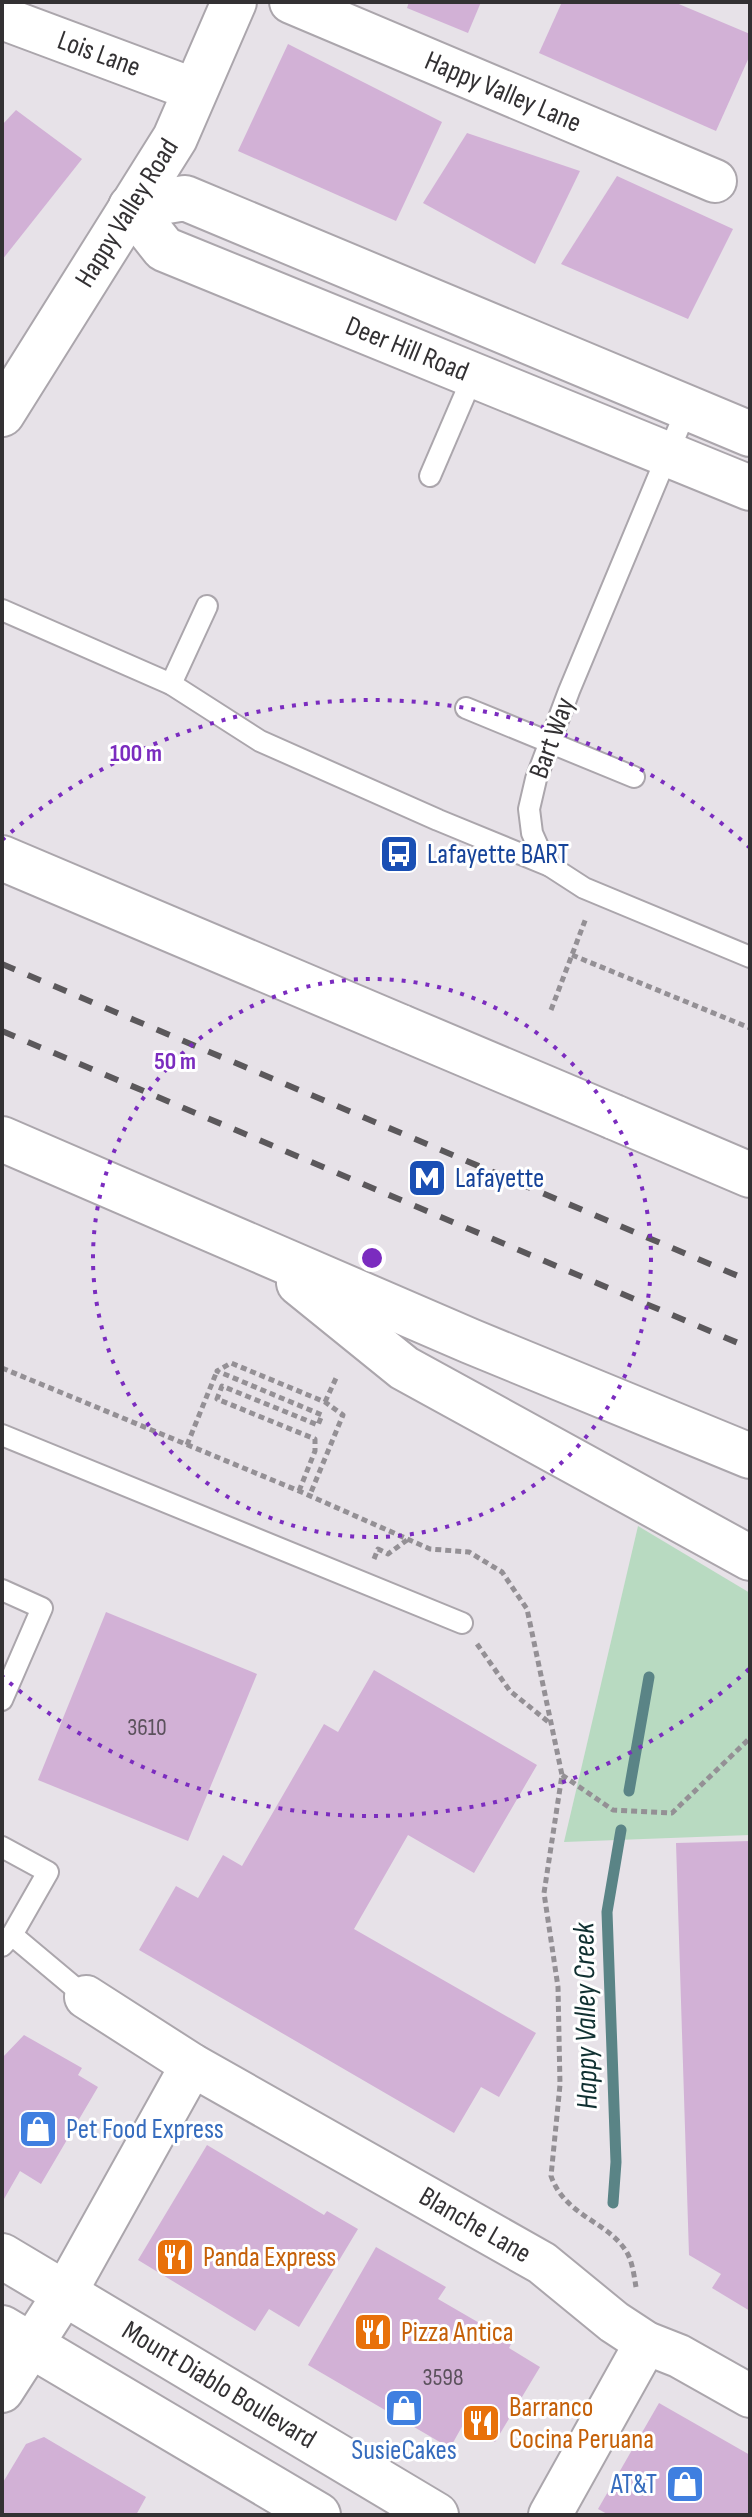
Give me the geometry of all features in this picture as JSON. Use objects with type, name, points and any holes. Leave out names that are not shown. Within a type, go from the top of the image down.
[{"type":"main road","name":"Happy Valley Road","points":[[8,391],[175,138],[234,2]]},
{"type":"main road","points":[[131,207],[185,198]]},
{"type":"main road","name":"Deer Hill Road","points":[[185,198],[750,434]]},
{"type":"main road","name":"Deer Hill Road","points":[[185,198],[750,434]]},
{"type":"main road","name":"Deer Hill Road","points":[[131,207],[164,249],[750,488]]},
{"type":"main road","points":[[2,858],[750,1175]]},
{"type":"main road","points":[[2,1139],[470,1341],[750,1456]]},
{"type":"main road","points":[[253,1246],[404,1368],[750,1558]]},
{"type":"main road","name":"Mount Diablo Boulevard","points":[[2,2256],[436,2515]]},
{"type":"main road","points":[[2,2299],[19,2309],[40,2313],[65,2293]]},
{"type":"main road","points":[[17,2336],[84,2342],[199,2403],[216,2404],[236,2395]]},
{"type":"main road","points":[[17,2336],[318,2515]]},
{"type":"street","name":"Happy Valley Lane","points":[[291,2],[715,181]]},
{"type":"street","name":"Lois Lane","points":[[2,18],[195,90]]},
{"type":"street","name":"Blanche Lane","points":[[86,1997],[192,2065],[542,2263],[614,2322],[646,2343],[679,2356],[750,2396]]},
{"type":"street","points":[[2,2391],[17,2336],[65,2293],[192,2065]]},
{"type":"street","points":[[550,2515],[646,2343]]},
{"type":"lane","points":[[430,476],[473,376]]},
{"type":"lane","name":"Bart Way","points":[[550,866],[532,833],[529,809],[550,742],[687,408]]},
{"type":"lane","points":[[171,684],[207,606]]},
{"type":"lane","points":[[2,610],[171,684],[260,741],[550,866],[594,894],[750,957]]},
{"type":"lane","points":[[466,708],[634,777]]},
{"type":"lane","points":[[2,1435],[462,1623]]},
{"type":"lane","points":[[2,1590],[42,1608],[2,1700]]},
{"type":"lane","points":[[2,1847],[48,1872],[7,1941],[86,1997]]},
{"type":"path","points":[[551,1010],[594,894]]},
{"type":"path","points":[[572,955],[750,1028]]},
{"type":"path","points":[[187,1445],[217,1371],[231,1363],[325,1402],[343,1415],[309,1497]]},
{"type":"path","points":[[2,1368],[430,1549],[469,1552],[502,1572],[527,1609],[562,1775],[544,1893],[558,2001],[560,2085],[551,2176],[564,2199],[627,2252],[646,2343]]},
{"type":"path","points":[[217,1371],[322,1415],[318,1425],[222,1386],[217,1399],[315,1439],[315,1451],[299,1491]]},
{"type":"path","points":[[325,1402],[337,1376]]},
{"type":"path","points":[[462,1623],[510,1691],[552,1725]]},
{"type":"path","points":[[562,1775],[613,1810],[672,1813],[750,1738]]},
{"type":"green space","points":[[638,1526],[750,1593],[750,1835],[564,1842]]},
{"type":"building","points":[[409,2],[481,2],[468,33],[407,8]]},
{"type":"building","points":[[562,2],[674,2],[750,34],[750,55],[716,131],[539,53]]},
{"type":"building","points":[[288,44],[442,122],[396,221],[238,151]]},
{"type":"building","points":[[16,110],[82,159],[2,260],[2,125]]},
{"type":"building","points":[[467,133],[580,171],[535,264],[423,203]]},
{"type":"building","points":[[617,176],[733,229],[688,319],[561,264]]},
{"type":"building","points":[[106,1612],[257,1674],[188,1841],[38,1780]]},
{"type":"building","points":[[374,1670],[537,1765],[474,1873],[408,1835],[354,1929],[536,2033],[499,2097],[481,2087],[454,2133],[139,1950],[176,1886],[198,1898],[223,1855],[242,1866],[324,1724],[338,1732]]},
{"type":"building","points":[[750,1841],[750,2311],[712,2288],[721,2274],[689,2255],[676,1843]]},
{"type":"building","name":"Pet Food Express","points":[[24,2035],[82,2068],[78,2075],[98,2087],[41,2184],[20,2171],[4,2199],[2,2058]]},
{"type":"building","points":[[207,2145],[324,2215],[327,2211],[358,2229],[299,2327],[269,2309],[255,2331],[138,2260]]},
{"type":"building","points":[[376,2247],[446,2287],[438,2299],[512,2342],[509,2348],[540,2367],[495,2442],[464,2423],[450,2448],[308,2365]]},
{"type":"building","points":[[659,2403],[750,2455],[749,2515],[609,2515],[598,2509]]},
{"type":"building","points":[[44,2437],[146,2497],[136,2515],[2,2515],[2,2484],[26,2444]]},
{"type":"waterway","name":"Happy Valley Creek","points":[[629,1791],[649,1677]]},
{"type":"waterway","name":"Happy Valley Creek","points":[[613,2203],[616,2162],[607,1912],[621,1830]]},
{"type":"railway","points":[[2,964],[750,1281]]},
{"type":"railway","points":[[2,1031],[750,1348]]},
{"type":"place","name":"Lafayette BART","points":[[399,854]]},
{"type":"place","name":"Lafayette","points":[[427,1178]]},
{"type":"place","name":"Pet Food Express","points":[[38,2129]]},
{"type":"place","name":"Panda Express","points":[[175,2257]]},
{"type":"place","name":"Pizza Antica","points":[[373,2332]]},
{"type":"place","name":"SusieCakes","points":[[404,2408]]},
{"type":"place","name":"Barranco Cocina Peruana","points":[[481,2423]]},
{"type":"place","name":"AT&T","points":[[685,2484]]}]
